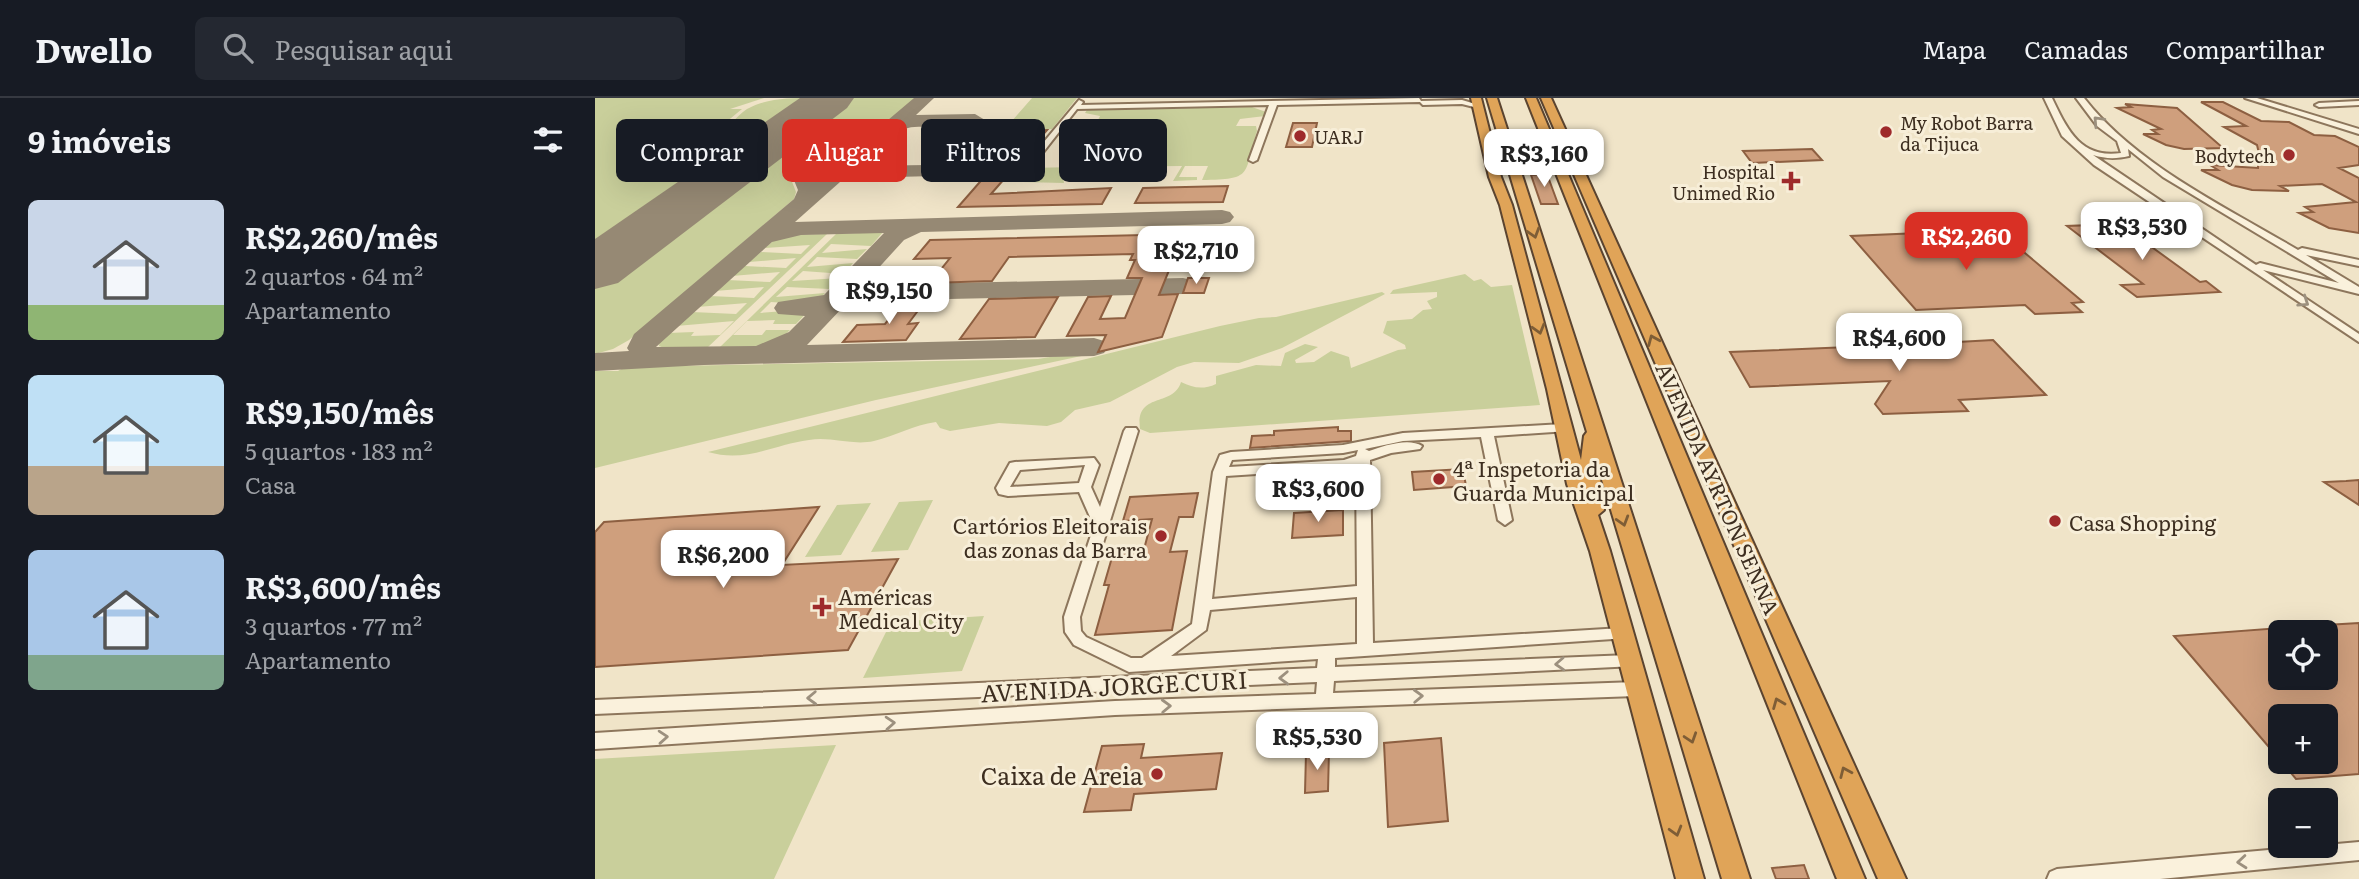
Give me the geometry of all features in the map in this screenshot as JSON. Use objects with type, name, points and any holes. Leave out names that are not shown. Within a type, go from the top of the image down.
[{"type":"highway","name":"AVENIDA AYRTON SENNA","points":[[1531,98],[1582,165],[1703,455],[1892,879]]},
{"type":"highway","name":"AVENIDA AYRTON SENNA","points":[[1546,98],[1562,137],[1641,371],[1851,879]]},
{"type":"highway","points":[[1471,100],[1507,147],[1736,879]]},
{"type":"highway","points":[[1471,100],[1503,195],[1588,523],[1600,551]]},
{"type":"highway","points":[[1503,195],[1501,158],[1507,147]]},
{"type":"highway","points":[[1641,371],[1703,455]]},
{"type":"highway","points":[[1594,428],[1589,467],[1600,551],[1690,879]]},
{"type":"street","points":[[1045,145],[1082,98]]},
{"type":"street","points":[[2048,98],[2061,127],[2097,163],[2359,339]]},
{"type":"street","points":[[2080,98],[2099,124],[2166,175],[2359,291]]},
{"type":"street","points":[[2249,98],[2329,122]]},
{"type":"street","points":[[2359,123],[2278,99],[2260,100],[2359,132]]},
{"type":"street","points":[[1101,107],[1131,101],[1226,100],[1259,104]]},
{"type":"street","points":[[1075,107],[1471,100]]},
{"type":"street","points":[[2319,105],[2359,103]]},
{"type":"street","points":[[1258,157],[1274,104]]},
{"type":"street","points":[[2075,143],[2097,154],[2115,156],[2126,154],[2120,141]]},
{"type":"street","points":[[2120,178],[2113,166],[2122,163],[2142,166],[2166,175]]},
{"type":"street","points":[[2271,239],[2320,256],[2359,263]]},
{"type":"street","points":[[2272,271],[2298,269],[2301,265],[2288,249]]},
{"type":"street","points":[[2227,251],[2272,271],[2359,291]]},
{"type":"street","points":[[1115,708],[1124,684],[1137,664],[1193,634],[1200,626],[1220,472],[1222,463],[1231,456],[1325,451],[1362,452],[1487,438],[1528,439],[1536,437],[1542,430],[1563,428]]},
{"type":"street","points":[[1131,431],[1072,617],[1073,632],[1080,640],[1137,664],[1622,634]]},
{"type":"street","points":[[1487,438],[1505,520]]},
{"type":"street","points":[[1362,452],[1365,650]]},
{"type":"street","points":[[1084,487],[1003,491],[1015,466],[1089,461],[1092,466],[1084,487],[1101,526]]},
{"type":"street","points":[[1203,605],[1364,591]]},
{"type":"street","points":[[1324,700],[1327,653]]},
{"type":"street","name":"AVENIDA JORGE CURI","points":[[595,707],[1629,661]]},
{"type":"street","name":"AVENIDA JORGE CURI","points":[[595,741],[1115,708],[1636,689]]},
{"type":"street","points":[[1865,816],[1906,879]]},
{"type":"street","points":[[2057,879],[2359,851]]},
{"type":"green space","points":[[595,98],[764,98],[730,109],[742,109],[730,119],[616,119],[616,182],[693,182],[595,251]]},
{"type":"green space","points":[[812,98],[797,109],[790,109],[795,110],[768,129],[768,119],[736,119],[747,109],[762,103],[778,99]]},
{"type":"green space","points":[[850,98],[915,98],[890,119],[822,119]]},
{"type":"green space","points":[[1032,98],[1077,98],[1052,129],[1045,129],[1045,119],[1014,119]]},
{"type":"green space","points":[[1252,107],[1266,112],[1265,116],[1240,119],[1236,126],[1256,126],[1257,131],[1247,166],[1239,176],[1202,180],[1208,166],[1185,166],[1179,177],[1197,177],[1197,180],[1173,181],[1182,166],[1167,166],[1167,119],[1098,119],[1100,116],[1085,113],[1087,110]]},
{"type":"green space","points":[[775,156],[782,156],[782,182],[792,182],[796,192],[794,199],[629,340],[613,349],[595,354],[595,288],[740,182],[768,182],[768,161]]},
{"type":"green space","points":[[1059,167],[1059,182],[1064,183],[1023,182],[1045,182],[1045,168]]},
{"type":"green space","points":[[883,232],[871,246],[831,244],[822,253],[867,249],[857,259],[817,257],[807,267],[853,263],[844,274],[803,271],[792,281],[840,278],[829,289],[787,287],[776,297],[825,293],[814,305],[771,302],[760,313],[810,309],[796,324],[773,324],[775,320],[747,321],[733,335],[762,335],[766,330],[790,330],[783,337],[757,347],[719,349],[719,348],[836,234]]},
{"type":"green space","points":[[827,234],[707,348],[670,350],[659,346],[660,340],[668,333],[694,332],[691,336],[720,335],[734,321],[676,326],[692,312],[736,314],[747,303],[697,307],[710,296],[754,298],[764,287],[715,291],[727,280],[770,282],[780,272],[732,276],[745,266],[786,268],[796,258],[749,262],[761,252],[801,254],[810,245],[765,248],[780,235]]},
{"type":"green space","points":[[1465,274],[1474,281],[1481,279],[1491,287],[1512,285],[1540,405],[1150,433],[1140,429],[1143,409],[1171,395],[1181,382],[1202,388],[1216,384],[1216,376],[1256,365],[1281,366],[1285,353],[1305,344],[1318,347],[1295,360],[1296,363],[1314,362],[1331,351],[1349,357],[1351,368],[1406,349],[1405,345],[1383,333],[1387,321],[1412,319],[1423,310],[1432,309],[1427,301],[1437,297],[1437,292],[1390,294],[1393,290]]},
{"type":"green space","points":[[1382,292],[1385,294],[1282,348],[1239,363],[1194,362],[1177,367],[1110,402],[1075,410],[1061,422],[1047,426],[999,423],[950,431],[940,428],[936,422],[866,442],[817,439],[747,454],[722,455],[708,452],[1220,326],[1276,317]]},
{"type":"green space","points":[[1092,350],[1100,352],[876,400],[595,468],[595,371],[618,371],[625,367],[1038,359]]},
{"type":"green space","points":[[933,500],[908,550],[871,552],[899,502]]},
{"type":"green space","points":[[871,503],[841,555],[805,557],[837,505]]},
{"type":"green space","points":[[984,616],[962,671],[863,678],[891,622]]},
{"type":"green space","points":[[836,745],[774,879],[595,879],[595,759]]},
{"type":"building","points":[[2201,102],[2223,102],[2261,121],[2289,122],[2314,135],[2335,136],[2359,147],[2359,165],[2339,168],[2359,178],[2359,233],[2329,228],[2299,213],[2313,212],[2305,207],[2356,202],[2322,184],[2280,186],[2289,191],[2252,190],[2232,185],[2201,170],[2218,170],[2210,165],[2258,168],[2258,163],[2261,162],[2257,145],[2224,127],[2246,126]]},
{"type":"building","points":[[2125,104],[2177,108],[2223,148],[2184,149],[2166,145],[2143,134],[2158,134],[2152,130],[2161,129],[2117,108],[2131,107]]},
{"type":"building","name":"UARJ","points":[[1293,123],[1317,123],[1312,147],[1286,147]]},
{"type":"building","points":[[1812,149],[1822,160],[1752,163],[1743,151]]},
{"type":"building","points":[[1547,174],[1558,204],[1541,204],[1531,175]]},
{"type":"building","points":[[980,182],[1002,182],[991,194],[1111,188],[1102,204],[958,207]]},
{"type":"building","points":[[1228,186],[1223,202],[1135,203],[1143,188]]},
{"type":"building","points":[[2120,224],[2200,282],[2206,281],[2220,292],[2137,297],[2121,285],[2143,284],[2067,226]]},
{"type":"building","points":[[1990,230],[2015,248],[2019,248],[2083,302],[2072,303],[2082,312],[2035,314],[2025,305],[1916,310],[1851,236]]},
{"type":"building","points":[[1187,234],[1185,240],[1193,240],[1188,253],[1176,253],[1159,295],[1178,294],[1162,337],[1098,352],[1106,335],[1067,336],[1088,297],[1111,296],[1100,319],[1125,318],[1142,278],[1127,278],[1135,260],[1130,260],[1133,254],[1009,257],[992,281],[930,283],[950,258],[914,259],[930,240]]},
{"type":"building","points":[[1188,278],[1209,278],[1204,293],[1183,293]]},
{"type":"building","points":[[1058,297],[1035,337],[960,339],[989,299]]},
{"type":"building","points":[[926,300],[908,324],[918,323],[906,340],[843,342],[857,325],[885,324],[904,301]]},
{"type":"building","points":[[1993,340],[2046,395],[1959,400],[1968,411],[1883,414],[1875,404],[1890,381],[1750,387],[1730,352],[1873,346],[1881,356],[1913,354],[1905,345]]},
{"type":"building","points":[[1338,427],[1338,431],[1351,431],[1351,441],[1250,448],[1252,436],[1274,435],[1274,431]]},
{"type":"building","name":"4ª Inspetoria da Guarda Municipal","points":[[1463,469],[1466,486],[1414,490],[1412,472]]},
{"type":"building","points":[[2359,480],[2359,505],[2324,482],[2346,481]]},
{"type":"building","points":[[1198,493],[1193,517],[1179,517],[1170,552],[1187,551],[1172,630],[1095,635],[1109,585],[1104,585],[1113,554],[1143,553],[1152,519],[1123,521],[1130,497]]},
{"type":"building","points":[[819,507],[782,565],[898,559],[848,650],[595,667],[595,532],[604,522]]},
{"type":"building","points":[[1343,510],[1343,535],[1292,538],[1294,513]]},
{"type":"building","points":[[2359,623],[2359,774],[2296,779],[2292,774],[2338,774],[2338,704],[2268,704],[2268,746],[2174,636],[2268,629],[2268,690],[2338,690],[2338,624]]},
{"type":"building","points":[[1441,738],[1448,821],[1388,827],[1384,743]]},
{"type":"building","name":"Caixa de Areia","points":[[1144,744],[1141,758],[1222,753],[1216,789],[1134,794],[1131,810],[1084,812],[1102,746]]},
{"type":"building","points":[[1329,751],[1328,791],[1305,793],[1306,753]]},
{"type":"building","points":[[1804,865],[1809,879],[1776,879],[1772,868]]},
{"type":"taxiway","points":[[828,101],[832,98]]},
{"type":"taxiway","points":[[901,119],[925,98]]},
{"type":"taxiway","points":[[907,122],[921,121]]},
{"type":"taxiway","points":[[768,149],[782,150]]},
{"type":"taxiway","points":[[907,171],[921,171]]},
{"type":"taxiway","points":[[804,202],[809,190],[805,182]]},
{"type":"taxiway","points":[[664,358],[645,354],[641,348],[644,340],[827,182]]},
{"type":"taxiway","points":[[917,225],[1222,217]]},
{"type":"taxiway","points":[[764,237],[801,228],[917,225]]},
{"type":"taxiway","points":[[766,352],[799,338],[895,235],[917,225]]},
{"type":"taxiway","points":[[836,299],[853,293],[1183,286]]},
{"type":"taxiway","points":[[788,308],[816,307],[833,301]]},
{"type":"taxiway","points":[[595,362],[704,356],[1094,347]]},
{"type":"runway","points":[[595,269],[831,98]]},
{"type":"place","name":"My Robot Barra da Tijuca","points":[[1886,132]]},
{"type":"place","name":"UARJ","points":[[1300,136]]},
{"type":"place","name":"Bodytech","points":[[2289,155]]},
{"type":"place","name":"Hospital Unimed Rio","points":[[1791,181]]},
{"type":"place","name":"4ª Inspetoria da Guarda Municipal","points":[[1439,479]]},
{"type":"place","name":"Casa Shopping","points":[[2055,521]]},
{"type":"place","name":"Cartórios Eleitorais das zonas da Barra","points":[[1161,536]]},
{"type":"place","name":"Américas Medical City","points":[[822,607]]},
{"type":"place","name":"Caixa de Areia","points":[[1157,774]]}]
